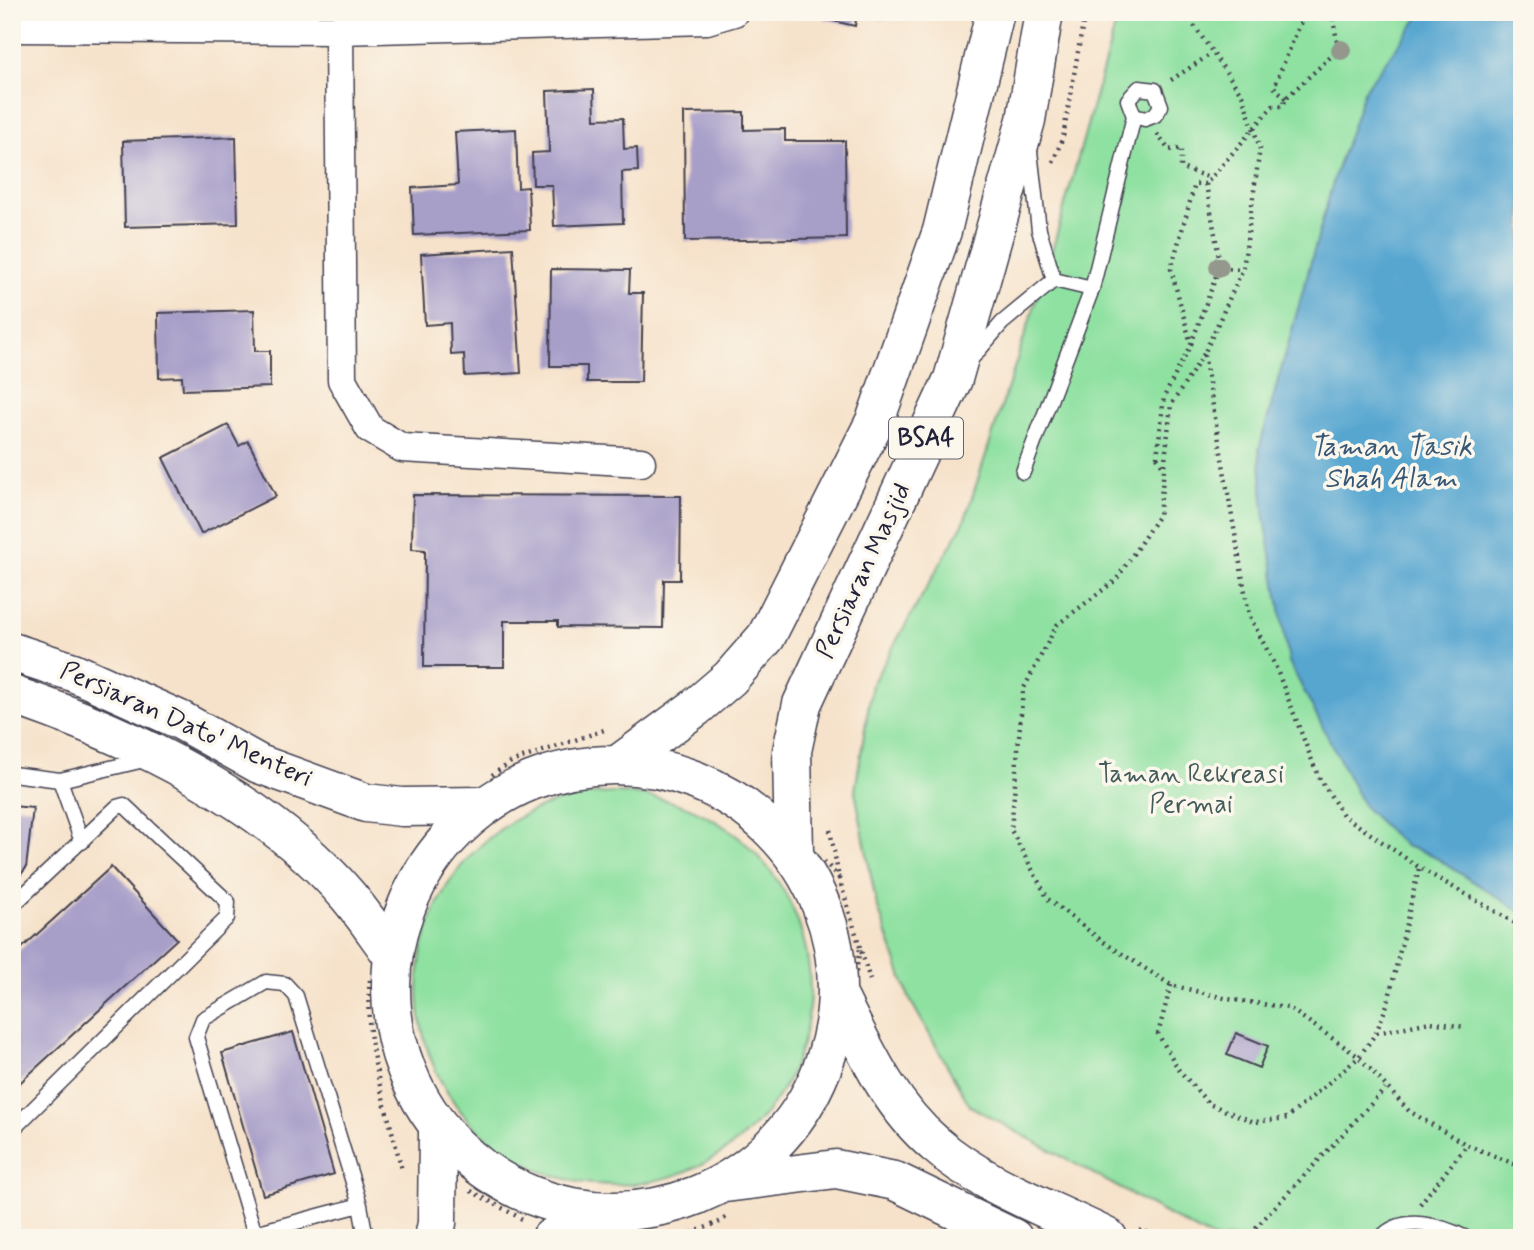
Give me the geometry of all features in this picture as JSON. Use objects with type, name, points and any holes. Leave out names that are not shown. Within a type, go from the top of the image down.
[{"type":"main road","name":"Persiaran Masjid","points":[[623,747],[730,678],[766,637],[876,421],[942,231],[995,12]]},
{"type":"main road","name":"Persiaran Masjid","points":[[806,838],[792,751],[802,704],[953,379],[1026,120],[1044,12]]},
{"type":"main road","name":"Persiaran Dato' Menteri","points":[[12,652],[74,671],[157,709],[259,764],[366,803],[402,807],[470,806]]},
{"type":"main road","name":"Persiaran Dato' Menteri","points":[[12,695],[57,710],[159,756],[210,785],[279,832],[347,895],[385,945]]},
{"type":"main road","points":[[434,1238],[437,1223],[409,1079],[393,1019],[385,945],[441,847],[470,806],[623,747],[686,775],[806,838],[876,1072],[907,1115],[935,1144],[970,1169],[1118,1232]]},
{"type":"main road","points":[[722,1184],[768,1150],[804,1106],[853,1000]]},
{"type":"main road","points":[[426,1160],[484,1171],[533,1197],[597,1214],[657,1208],[722,1184],[836,1169],[895,1181],[1013,1238]]},
{"type":"main road","points":[[556,1235],[597,1214]]},
{"type":"street","points":[[12,29],[43,20],[339,21],[630,17],[707,20],[734,12]]},
{"type":"street","points":[[339,21],[342,380],[370,429],[402,448],[641,462]]},
{"type":"lane","points":[[1144,87],[1155,90],[1161,106],[1155,116],[1145,119],[1134,116],[1128,106],[1134,90],[1144,87]]},
{"type":"lane","points":[[1023,472],[1092,289],[1134,116]]},
{"type":"lane","points":[[1026,120],[1045,255],[1055,280]]},
{"type":"lane","points":[[1055,280],[1092,289]]},
{"type":"lane","points":[[953,379],[1002,323],[1055,280]]},
{"type":"lane","points":[[12,774],[60,780],[159,756]]},
{"type":"lane","points":[[60,780],[82,842]]},
{"type":"lane","points":[[12,906],[117,807],[124,805],[228,902],[230,910],[227,918],[12,1130]]},
{"type":"lane","points":[[360,1205],[255,1235],[196,1037],[202,1019],[266,982],[285,984],[296,996],[360,1205],[366,1238]]},
{"type":"lane","points":[[1381,1238],[1405,1223],[1449,1229],[1466,1238]]},
{"type":"path","points":[[1037,205],[1063,137],[1085,12]]},
{"type":"path","points":[[1193,12],[1193,24],[1211,54],[1242,95],[1260,148],[1243,270],[1204,354],[1171,405],[1159,514],[1116,580],[1057,625],[1023,691],[1011,830],[1048,899],[1102,940],[1171,985],[1228,999],[1289,1008],[1359,1057],[1385,1089],[1409,1111],[1467,1145],[1522,1167]]},
{"type":"path","points":[[1286,98],[1275,87],[1305,12]]},
{"type":"path","points":[[1191,344],[1171,269],[1195,184],[1206,184],[1273,106],[1283,106],[1286,98],[1337,49],[1332,12]]},
{"type":"path","points":[[1155,90],[1211,54]]},
{"type":"path","points":[[1169,150],[1181,149],[1181,168],[1212,178]]},
{"type":"path","points":[[1164,469],[1157,457],[1164,397],[1191,344],[1220,267],[1206,184]]},
{"type":"path","points":[[1220,267],[1243,270]]},
{"type":"path","points":[[1204,354],[1249,615],[1276,665],[1318,776],[1343,815],[1420,868],[1522,928]]},
{"type":"path","points":[[586,737],[623,747]]},
{"type":"path","points":[[556,1235],[513,1217],[426,1160],[391,1125],[372,1054],[367,1003],[409,864],[429,835],[470,806],[511,762],[586,737],[710,773],[740,788],[806,838],[839,878],[860,948],[853,1000],[825,1090],[806,1122],[722,1221],[679,1238]]},
{"type":"path","points":[[806,838],[839,878]]},
{"type":"path","points":[[1171,985],[1158,1034],[1179,1070],[1209,1104],[1254,1122],[1287,1118],[1359,1057],[1376,1033],[1388,1002],[1420,868]]},
{"type":"path","points":[[853,1000],[860,948]]},
{"type":"path","points":[[1376,1033],[1430,1022],[1465,1027]]},
{"type":"path","points":[[1245,1238],[1385,1089]]},
{"type":"path","points":[[391,1125],[400,1133]]},
{"type":"path","points":[[1405,1223],[1467,1145]]},
{"type":"path","points":[[1118,1232],[1169,1238]]},
{"type":"green space","name":"Taman Rekreasi Permai","points":[[1119,12],[1522,12],[1522,1238],[1212,1238],[1205,1235],[970,1106],[909,998],[876,902],[855,791],[872,684],[964,522],[1050,258]]},
{"type":"green space","points":[[614,793],[652,797],[689,808],[723,826],[752,851],[777,880],[795,914],[806,951],[810,989],[806,1027],[795,1064],[777,1098],[752,1127],[723,1152],[689,1170],[652,1181],[614,1185],[576,1181],[539,1170],[505,1152],[476,1127],[451,1098],[433,1064],[422,1027],[418,989],[422,951],[433,914],[451,880],[476,851],[505,826],[539,808],[576,797]]},
{"type":"water","name":"Taman Tasik Shah Alam","points":[[1423,12],[1522,12],[1522,913],[1430,854],[1405,846],[1364,807],[1289,662],[1264,513],[1259,449],[1335,175],[1365,89]]},
{"type":"building","points":[[826,12],[885,12],[883,20],[857,14],[855,26],[825,19]]},
{"type":"building","points":[[594,89],[595,119],[623,118],[624,149],[637,148],[638,171],[622,172],[623,223],[554,226],[552,185],[533,185],[532,153],[549,152],[547,91]]},
{"type":"building","points":[[744,112],[744,130],[785,129],[785,141],[845,141],[846,238],[685,241],[684,113]]},
{"type":"building","points":[[516,129],[518,188],[528,187],[530,230],[414,235],[412,188],[458,185],[455,132]]},
{"type":"building","points":[[236,137],[238,224],[125,227],[123,141]]},
{"type":"building","points":[[513,248],[521,373],[465,376],[464,354],[451,355],[450,323],[425,325],[421,254]]},
{"type":"building","points":[[551,269],[630,270],[629,293],[643,293],[641,382],[587,382],[587,366],[550,366]]},
{"type":"building","points":[[254,310],[255,351],[270,351],[270,387],[183,390],[182,377],[159,378],[158,313]]},
{"type":"building","points":[[228,425],[239,446],[248,441],[276,496],[201,534],[163,458]]},
{"type":"building","points":[[413,495],[681,496],[680,580],[664,580],[663,628],[558,627],[558,621],[504,621],[504,667],[424,667],[425,550],[412,549]]},
{"type":"building","points":[[12,806],[33,808],[26,868],[12,885]]},
{"type":"building","points":[[111,867],[177,939],[12,1090],[12,957]]},
{"type":"building","points":[[293,1032],[334,1174],[263,1195],[222,1053]]},
{"type":"building","points":[[1236,1033],[1268,1046],[1259,1068],[1227,1055]]}]
